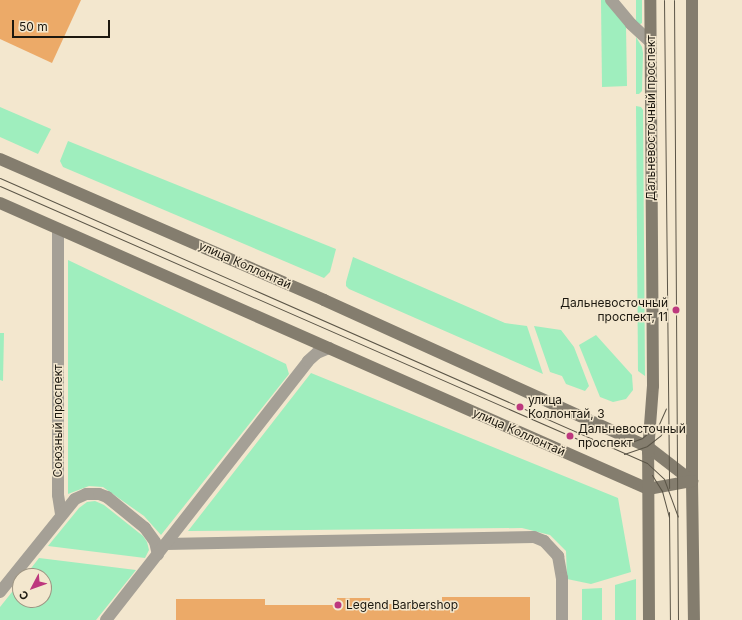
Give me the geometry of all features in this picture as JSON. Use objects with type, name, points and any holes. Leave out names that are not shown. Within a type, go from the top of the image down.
[{"type":"main road","name":"Дальневосточный проспект","points":[[649,620],[648,447],[653,386],[650,0]]},
{"type":"main road","points":[[692,0],[692,481],[694,620]]},
{"type":"main road","name":"улица Коллонтай","points":[[0,158],[324,300],[648,447],[692,481]]},
{"type":"main road","name":"улица Коллонтай","points":[[0,203],[648,489]]},
{"type":"main road","points":[[648,489],[692,481]]},
{"type":"street","points":[[611,0],[631,24],[650,42]]},
{"type":"street","name":"Союзный проспект","points":[[58,229],[58,495],[61,515]]},
{"type":"street","points":[[106,620],[158,556],[308,361],[329,348]]},
{"type":"street","points":[[0,592],[75,499],[86,494],[99,494],[107,497],[145,528],[154,542],[158,556]]},
{"type":"street","points":[[166,544],[534,537],[548,544],[558,556],[562,587],[562,620]]},
{"type":"green space","points":[[601,0],[605,0],[626,26],[627,86],[602,87]]},
{"type":"green space","points":[[636,0],[642,0],[642,23],[639,25],[636,22]]},
{"type":"green space","points":[[636,37],[642,47],[643,53],[642,91],[639,94],[636,94]]},
{"type":"green space","points":[[636,106],[641,107],[643,110],[645,376],[638,371]]},
{"type":"green space","points":[[0,107],[51,129],[38,154],[0,137]]},
{"type":"green space","points":[[68,141],[336,249],[330,272],[324,278],[63,167],[60,161]]},
{"type":"green space","points":[[353,257],[505,323],[527,326],[543,374],[349,289],[346,286],[346,282]]},
{"type":"green space","points":[[68,260],[286,364],[289,374],[161,535],[144,516],[103,487],[89,486],[68,494]]},
{"type":"green space","points":[[534,326],[561,330],[574,347],[589,386],[585,391],[566,384],[562,376],[550,372]]},
{"type":"green space","points":[[0,333],[4,333],[3,381],[0,380]]},
{"type":"green space","points":[[596,335],[632,375],[633,390],[626,399],[613,402],[600,397],[579,345]]},
{"type":"green space","points":[[311,373],[618,498],[631,572],[591,584],[567,579],[566,551],[550,535],[522,528],[188,531]]},
{"type":"green space","points":[[95,501],[104,505],[143,536],[147,542],[149,550],[145,558],[48,546],[79,508],[87,502]]},
{"type":"green space","points":[[39,558],[136,570],[96,620],[0,620],[0,607],[12,592],[12,608],[52,608],[52,568],[31,568]]},
{"type":"green space","points":[[636,579],[636,620],[615,620],[615,585]]},
{"type":"green space","points":[[602,588],[602,620],[582,620],[582,589]]},
{"type":"building","points":[[0,0],[81,0],[52,63],[0,39]]},
{"type":"building","points":[[442,597],[530,597],[530,620],[176,620],[176,599],[265,599],[265,605],[337,605],[337,598],[370,598],[370,604],[442,604]]},
{"type":"tram line","points":[[664,0],[669,488]]},
{"type":"tram line","points":[[674,0],[678,620]]},
{"type":"tram line","points":[[0,178],[647,463],[664,479],[678,517]]},
{"type":"tram line","points":[[0,186],[582,441]]},
{"type":"tram line","points":[[610,445],[623,445],[642,438],[659,424],[666,408]]},
{"type":"tram line","points":[[624,454],[647,446],[660,436],[669,424]]},
{"type":"tram line","points":[[652,475],[662,491],[669,517]]},
{"type":"tram line","points":[[669,512],[670,620]]},
{"type":"place","name":"Дальневосточный проспект, 11","points":[[676,310]]},
{"type":"place","name":"улица Коллонтай, 3","points":[[520,407]]},
{"type":"place","name":"Дальневосточный проспект","points":[[570,436]]},
{"type":"place","name":"Legend Barbershop","points":[[338,605]]}]
